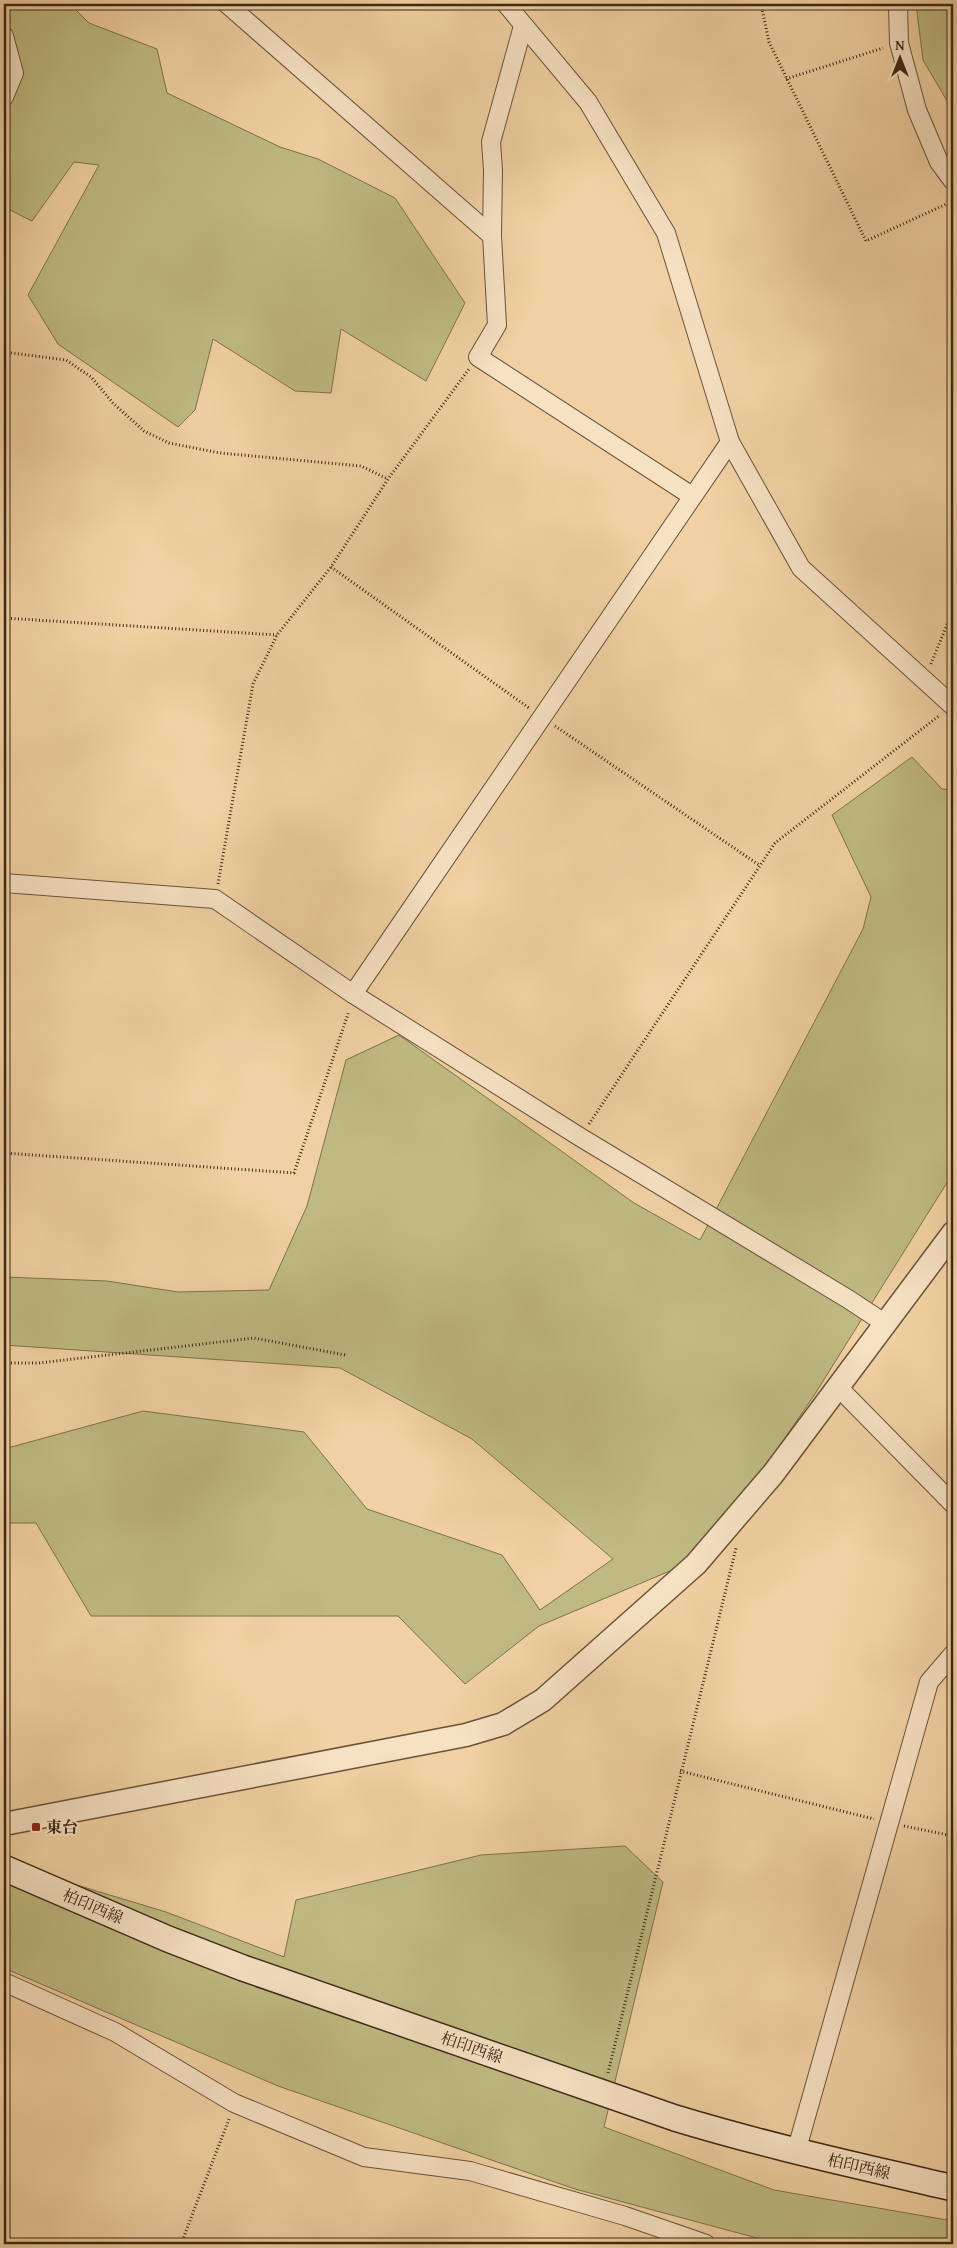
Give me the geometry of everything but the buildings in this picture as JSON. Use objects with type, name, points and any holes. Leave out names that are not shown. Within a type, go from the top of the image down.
[{"type":"main road","name":"柏印西線","points":[[4,1868],[168,1939],[243,1968],[683,2120],[796,2152],[953,2188]]},
{"type":"street","points":[[227,4],[492,236]]},
{"type":"street","points":[[506,4],[588,102],[666,233],[730,442],[800,568],[952,706]]},
{"type":"street","points":[[898,4],[900,43],[917,110],[939,162],[953,181]]},
{"type":"street","points":[[523,26],[491,142],[493,170],[492,236],[497,325],[478,357],[692,496]]},
{"type":"street","points":[[4,36],[14,73],[4,97]]},
{"type":"street","points":[[353,994],[730,442]]},
{"type":"street","points":[[4,884],[215,899],[353,994],[580,1137],[848,1299],[886,1324]]},
{"type":"street","points":[[4,1824],[466,1735],[503,1724],[543,1700],[696,1564],[735,1520],[773,1474],[953,1233]]},
{"type":"street","points":[[838,1387],[953,1504]]},
{"type":"street","points":[[796,2152],[929,1682],[953,1654]]},
{"type":"street","points":[[4,1982],[115,2032],[234,2103],[364,2157],[470,2172],[625,2216],[706,2244]]},
{"type":"path","points":[[761,4],[769,42],[866,241],[953,201]]},
{"type":"path","points":[[786,79],[900,43]]},
{"type":"path","points":[[4,352],[66,360],[91,377],[113,403],[144,431],[169,443],[220,453],[361,466],[388,480]]},
{"type":"path","points":[[215,899],[253,684],[277,635],[331,567],[388,480],[478,357]]},
{"type":"path","points":[[924,680],[953,610]]},
{"type":"path","points":[[4,618],[277,635]]},
{"type":"path","points":[[580,1137],[775,843],[952,706]]},
{"type":"path","points":[[4,1153],[294,1173],[353,994]]},
{"type":"path","points":[[4,1363],[39,1362],[254,1338],[345,1355]]},
{"type":"path","points":[[603,2092],[739,1536],[735,1520]]},
{"type":"path","points":[[680,1771],[889,1823],[953,1836]]},
{"type":"path","points":[[181,2244],[234,2103]]},
{"type":"shaded area","points":[[4,4],[70,4],[89,23],[157,49],[167,93],[280,147],[318,159],[395,198],[465,303],[426,381],[341,329],[331,393],[295,391],[213,339],[195,410],[178,427],[58,344],[28,295],[99,165],[74,162],[32,221],[4,207]]},
{"type":"shaded area","points":[[916,4],[953,4],[953,111],[923,60]]},
{"type":"shaded area","points":[[912,757],[942,789],[953,790],[953,1173],[815,1394],[748,1492],[677,1568],[539,1626],[465,1684],[398,1616],[91,1616],[36,1523],[4,1523],[4,1449],[143,1411],[304,1432],[367,1509],[502,1555],[540,1610],[613,1559],[472,1439],[340,1368],[4,1345],[4,1277],[107,1281],[178,1292],[269,1290],[307,1206],[346,1060],[399,1035],[634,1203],[700,1240],[863,929],[871,897],[832,815]]},
{"type":"shaded area","points":[[625,1846],[663,1882],[604,2127],[774,2190],[953,2221],[953,2244],[779,2244],[575,2189],[278,2086],[4,1968],[4,1863],[166,1912],[284,1957],[296,1900],[481,1855]]},
{"type":"place","name":"東台","points":[[36,1827]]}]
